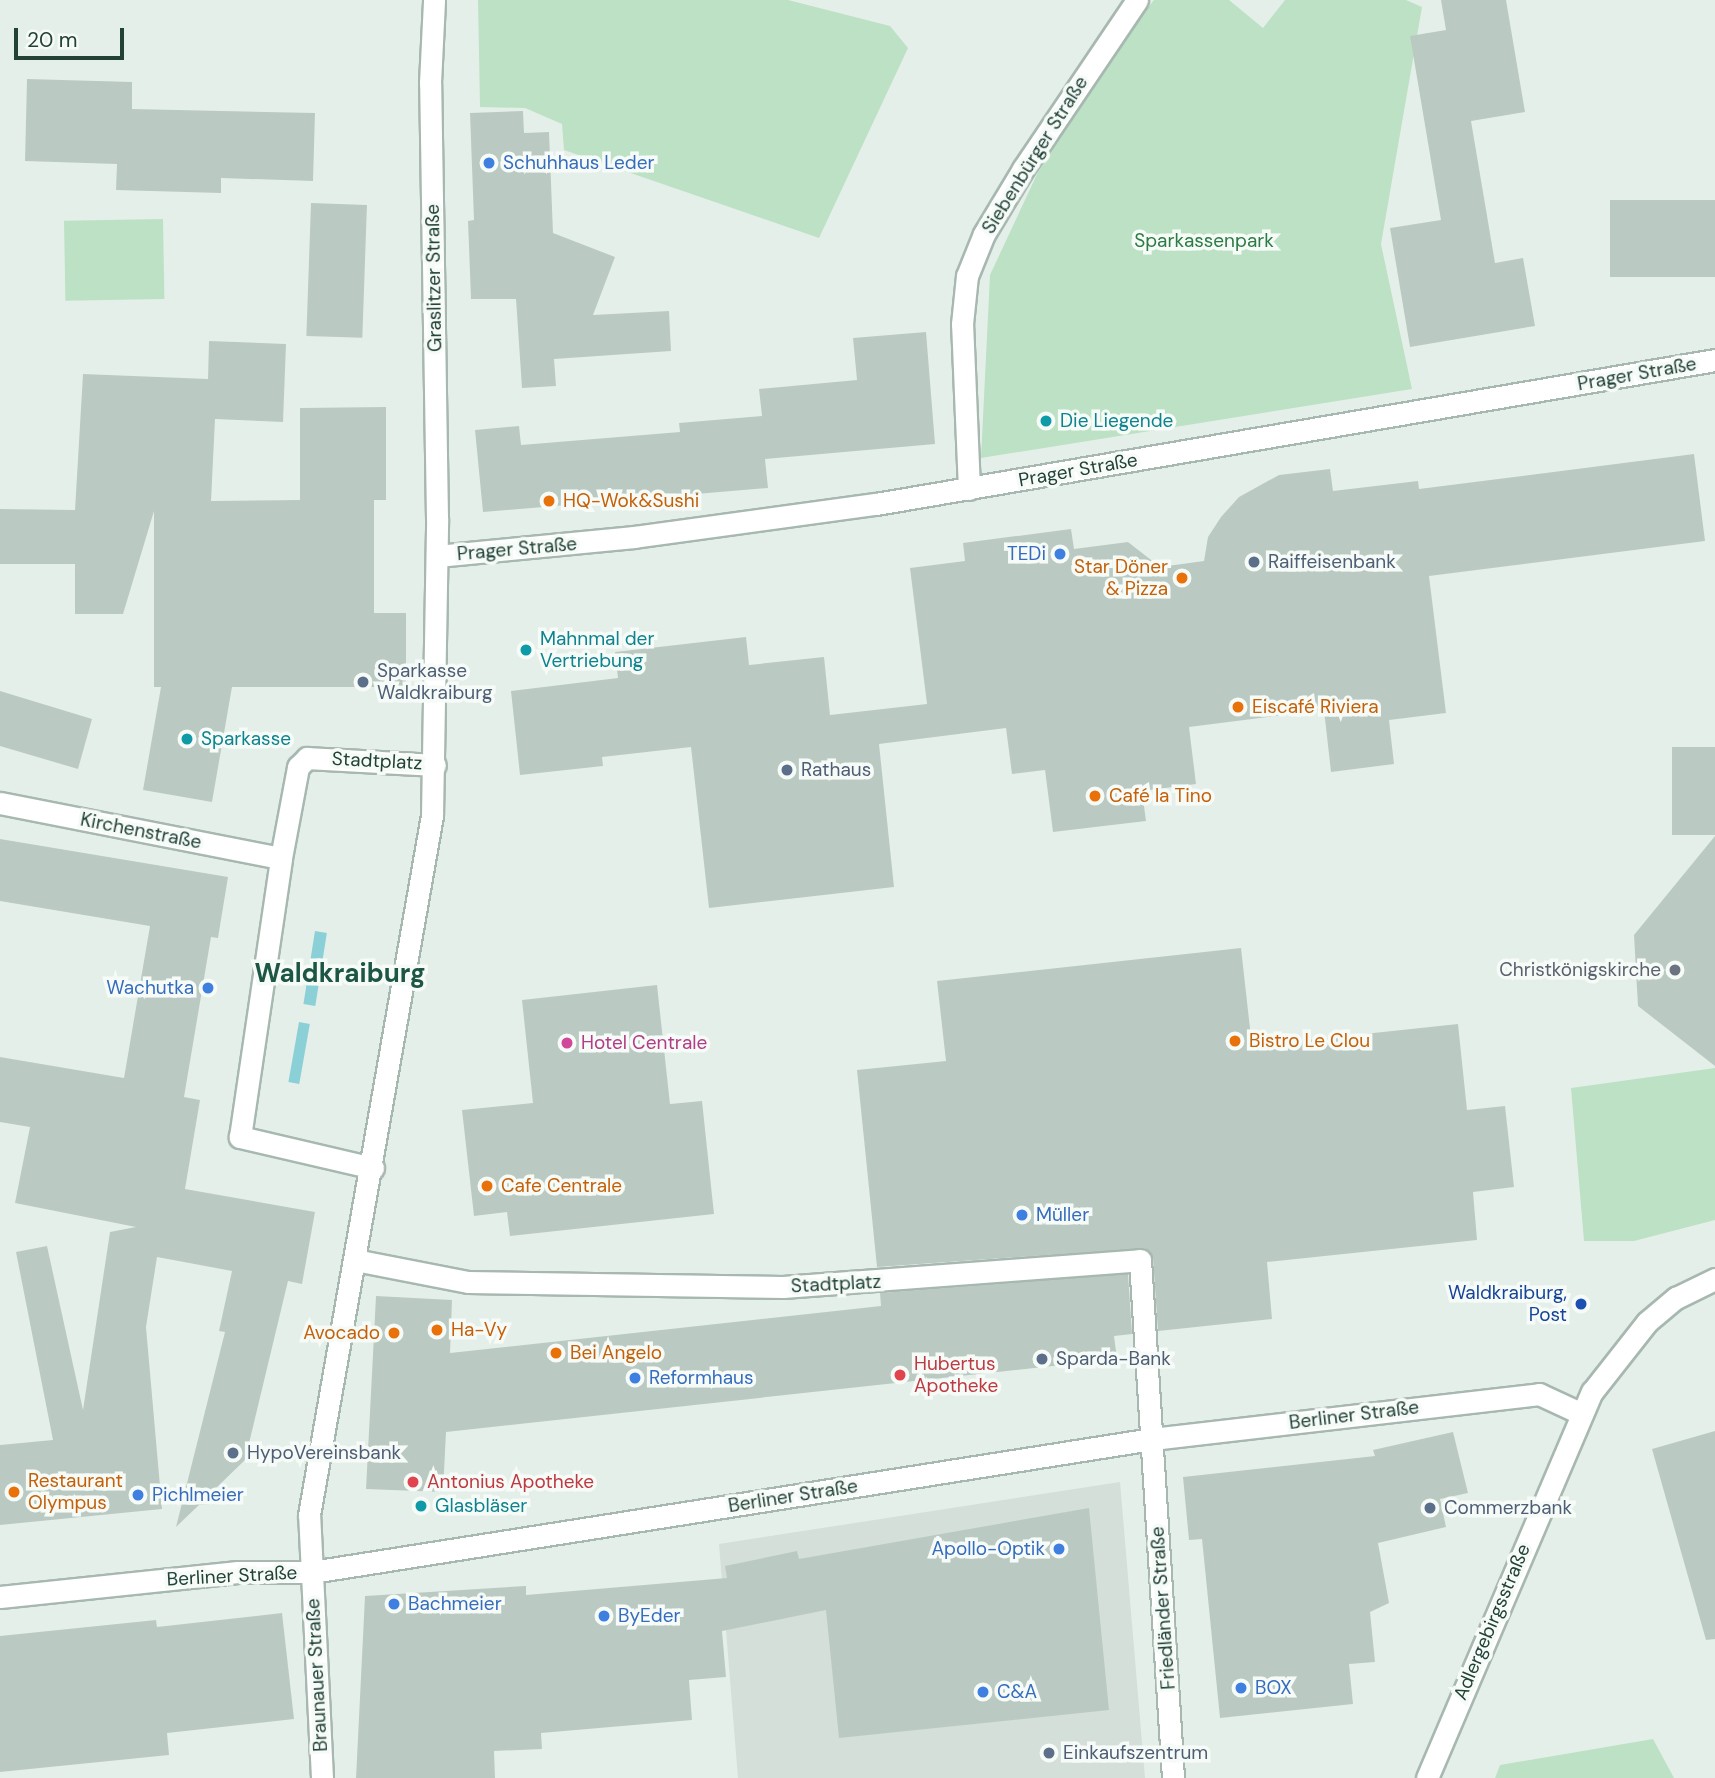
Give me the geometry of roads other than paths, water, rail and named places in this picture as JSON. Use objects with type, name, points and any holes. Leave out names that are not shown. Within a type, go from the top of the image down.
[{"type":"street","name":"Graslitzer Straße","points":[[434,0],[430,83],[437,556],[435,765]]},
{"type":"street","name":"Siebenbürger Straße","points":[[969,489],[962,324],[967,276],[984,234],[1023,169],[1137,0]]},
{"type":"street","name":"Prager Straße","points":[[437,556],[634,537],[969,489],[1715,360]]},
{"type":"street","name":"Stadtplatz","points":[[312,1572],[309,1515],[373,1168],[432,815],[435,765],[307,758],[298,767],[281,858],[240,1137],[373,1168]]},
{"type":"street","name":"Kirchenstraße","points":[[0,803],[281,858]]},
{"type":"street","name":"Stadtplatz","points":[[355,1260],[468,1282],[783,1287],[1140,1260],[1152,1439]]},
{"type":"street","name":"Adlergebirgsstraße","points":[[1427,1778],[1582,1414],[1623,1348],[1676,1298],[1715,1279]]},
{"type":"street","name":"Berliner Straße","points":[[0,1597],[238,1572],[312,1572],[1152,1439],[1539,1394],[1582,1414]]},
{"type":"street","name":"Friedländer Straße","points":[[1152,1439],[1173,1778]]},
{"type":"street","name":"Braunauer Straße","points":[[312,1572],[322,1778]]},
{"type":"water","points":[[315,931],[327,933],[315,1006],[303,1004]]},
{"type":"water","points":[[299,1022],[310,1024],[299,1084],[288,1082]]},
{"type":"place","name":"Schuhhaus Leder","points":[[489,163]]},
{"type":"place","name":"Die Liegende","points":[[1046,421]]},
{"type":"place","name":"HQ-Wok&Sushi","points":[[549,501]]},
{"type":"place","name":"TEDi","points":[[1060,554]]},
{"type":"place","name":"Raiffeisenbank","points":[[1254,562]]},
{"type":"place","name":"Star Döner & Pizza","points":[[1182,578]]},
{"type":"place","name":"Mahnmal der Vertriebung","points":[[526,650]]},
{"type":"place","name":"Sparkasse Waldkraiburg","points":[[363,682]]},
{"type":"place","name":"Eiscafé Riviera","points":[[1238,707]]},
{"type":"place","name":"Sparkasse","points":[[187,739]]},
{"type":"place","name":"Rathaus","points":[[787,770]]},
{"type":"place","name":"Café la Tino","points":[[1095,796]]},
{"type":"place","name":"Christkönigskirche","points":[[1675,970]]},
{"type":"place","name":"Wachutka","points":[[208,988]]},
{"type":"place","name":"Bistro Le Clou","points":[[1235,1041]]},
{"type":"place","name":"Hotel Centrale","points":[[567,1043]]},
{"type":"place","name":"Cafe Centrale","points":[[487,1186]]},
{"type":"place","name":"Müller","points":[[1022,1215]]},
{"type":"place","name":"Waldkraiburg, Post","points":[[1581,1304]]},
{"type":"place","name":"Ha-Vy","points":[[437,1330]]},
{"type":"place","name":"Avocado","points":[[394,1333]]},
{"type":"place","name":"Bei Angelo","points":[[556,1353]]},
{"type":"place","name":"Sparda-Bank","points":[[1042,1359]]},
{"type":"place","name":"Hubertus Apotheke","points":[[900,1375]]},
{"type":"place","name":"Reformhaus","points":[[635,1378]]},
{"type":"place","name":"HypoVereinsbank","points":[[233,1453]]},
{"type":"place","name":"Antonius Apotheke","points":[[413,1482]]},
{"type":"place","name":"Restaurant Olympus","points":[[14,1492]]},
{"type":"place","name":"Pichlmeier","points":[[138,1495]]},
{"type":"place","name":"Glasbläser","points":[[421,1506]]},
{"type":"place","name":"Commerzbank","points":[[1430,1508]]},
{"type":"place","name":"Apollo-Optik","points":[[1059,1549]]},
{"type":"place","name":"Bachmeier","points":[[394,1604]]},
{"type":"place","name":"ByEder","points":[[604,1616]]},
{"type":"place","name":"BOX","points":[[1241,1688]]},
{"type":"place","name":"C&A","points":[[983,1692]]},
{"type":"place","name":"Einkaufszentrum","points":[[1049,1753]]},
{"type":"district","name":"Waldkraiburg","points":[[340,974]]},
{"type":"park label","name":"Sparkassenpark","points":[[1204,241]]}]
